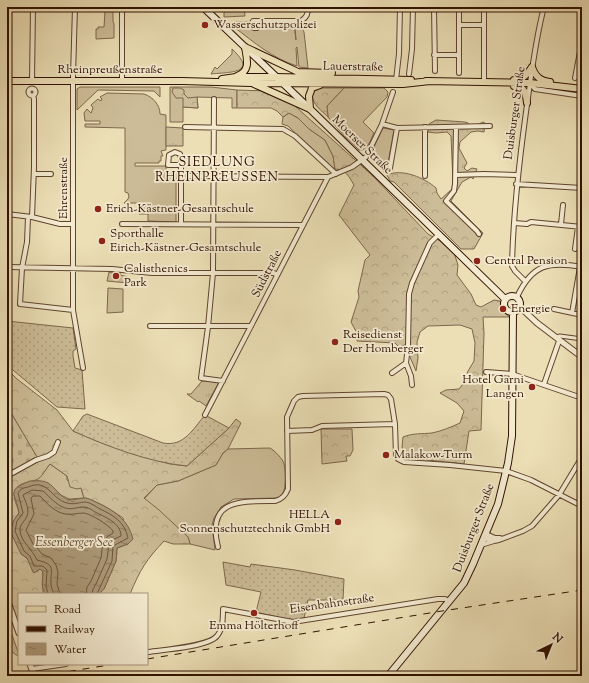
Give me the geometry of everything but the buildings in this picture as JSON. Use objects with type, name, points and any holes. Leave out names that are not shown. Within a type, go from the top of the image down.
[{"type":"main road","name":"Moerser Straße","points":[[203,7],[506,299],[504,302],[504,308],[508,312],[513,313]]},
{"type":"main road","points":[[236,76],[243,74],[246,70],[248,62],[245,48]]},
{"type":"main road","points":[[245,48],[298,72],[353,74],[377,78]]},
{"type":"main road","points":[[494,82],[497,80],[520,79],[528,73],[532,67]]},
{"type":"main road","points":[[532,67],[535,74],[540,79],[562,83],[566,87]]},
{"type":"main road","name":"Rheinpreußenstraße","points":[[213,81],[236,76],[276,77]]},
{"type":"main road","name":"Lauerstraße","points":[[276,77],[377,78],[396,81]]},
{"type":"main road","name":"Rheinpreußenstraße","points":[[7,80],[122,80],[283,83]]},
{"type":"main road","name":"Lauerstraße","points":[[283,83],[396,81],[494,82],[530,83],[582,89]]},
{"type":"main road","points":[[494,82],[497,85],[521,87],[526,92],[527,103]]},
{"type":"main road","points":[[251,83],[310,109],[309,96],[312,88],[328,83]]},
{"type":"main road","points":[[506,299],[511,296],[517,297],[520,301],[520,307],[513,313]]},
{"type":"main road","name":"Duisburger Straße","points":[[388,676],[469,574],[498,504],[512,436],[513,313]]},
{"type":"street","points":[[32,81],[33,7]]},
{"type":"street","name":"Ehrenstraße","points":[[75,7],[73,81],[73,310],[83,368]]},
{"type":"street","points":[[122,7],[122,80]]},
{"type":"street","points":[[261,21],[301,20],[306,17],[308,7]]},
{"type":"street","points":[[396,81],[399,54],[400,7]]},
{"type":"street","points":[[409,74],[412,49],[413,7]]},
{"type":"street","points":[[434,7],[435,71]]},
{"type":"street","points":[[459,7],[459,73]]},
{"type":"street","points":[[484,7],[484,82]]},
{"type":"street","name":"Duisburger Straße","points":[[525,280],[515,271],[512,266],[516,184],[538,28],[544,7]]},
{"type":"street","points":[[459,25],[484,26]]},
{"type":"street","points":[[575,78],[582,41]]},
{"type":"street","points":[[434,55],[459,55]]},
{"type":"street","points":[[530,83],[535,89],[582,96]]},
{"type":"street","points":[[527,103],[530,94],[535,89]]},
{"type":"street","points":[[188,176],[328,177],[336,174],[366,157],[382,124],[393,92]]},
{"type":"street","points":[[33,96],[34,174],[27,242],[22,268],[20,304],[73,310]]},
{"type":"street","points":[[214,99],[213,273],[201,378],[223,381]]},
{"type":"street","points":[[382,124],[397,128],[490,126]]},
{"type":"street","points":[[456,126],[456,175],[454,191],[446,201],[479,234]]},
{"type":"street","points":[[185,127],[279,128],[289,131],[336,174]]},
{"type":"street","points":[[425,127],[425,176]]},
{"type":"street","points":[[390,168],[397,128]]},
{"type":"street","points":[[181,165],[181,224]]},
{"type":"street","points":[[34,174],[51,174]]},
{"type":"street","points":[[456,175],[517,175]]},
{"type":"street","name":"Südstraße","points":[[205,415],[328,177]]},
{"type":"street","points":[[516,184],[582,188]]},
{"type":"street","points":[[561,224],[563,205]]},
{"type":"street","points":[[7,225],[7,214],[30,217],[60,224],[73,224]]},
{"type":"street","points":[[514,223],[527,224],[531,222],[580,227],[575,249]]},
{"type":"street","points":[[122,224],[303,225]]},
{"type":"street","points":[[412,385],[411,376],[406,363],[408,346],[409,294],[412,283],[430,243],[439,234]]},
{"type":"street","points":[[517,297],[525,280],[539,269],[550,265],[560,264],[581,267],[572,313]]},
{"type":"street","points":[[7,267],[112,269],[152,273],[274,273],[277,275]]},
{"type":"street","points":[[520,307],[537,323],[582,358]]},
{"type":"street","points":[[554,309],[582,314]]},
{"type":"street","points":[[150,326],[251,326]]},
{"type":"street","points":[[544,384],[560,336],[582,339]]},
{"type":"street","points":[[392,373],[406,363]]},
{"type":"street","points":[[486,372],[512,374],[582,398]]},
{"type":"street","points":[[218,547],[215,531],[217,520],[222,511],[230,505],[238,502],[275,501],[285,496],[288,489],[287,417],[294,401],[298,397],[303,396],[388,395],[391,399],[396,456],[398,459],[404,462],[450,464],[506,471],[531,480],[582,506]]},
{"type":"street","points":[[287,431],[312,430],[322,426],[394,424]]},
{"type":"street","points":[[7,476],[54,452],[58,442]]},
{"type":"street","points":[[481,545],[523,531],[532,526],[559,495],[582,457]]},
{"type":"street","points":[[485,536],[502,538]]},
{"type":"street","points":[[485,536],[494,541]]},
{"type":"street","points":[[7,599],[18,631]]},
{"type":"street","name":"Eisenbahnstraße","points":[[148,652],[210,642],[219,632],[222,623],[223,609],[293,622],[438,599],[445,599],[449,601]]},
{"type":"street","points":[[34,676],[31,667],[54,665]]},
{"type":"green space","points":[[224,7],[244,7],[245,16],[224,17]]},
{"type":"green space","points":[[105,11],[113,11],[114,38],[96,39],[96,29],[98,29],[98,27],[104,27]]},
{"type":"green space","points":[[236,22],[251,22],[250,26],[254,30],[257,29],[261,23],[294,25],[296,40],[295,27],[301,26],[304,32],[308,68],[299,67],[297,47],[297,66],[280,59],[257,44],[234,27]]},
{"type":"green space","points":[[232,49],[240,57],[243,63],[242,67],[233,72],[211,74],[215,67],[217,69],[232,54]]},
{"type":"green space","points":[[80,87],[160,87],[160,97],[154,91],[98,90],[77,110],[77,89]]},
{"type":"green space","points":[[170,87],[211,87],[237,90],[237,108],[232,108],[232,98],[197,97],[198,108],[183,107],[183,122],[170,122]]},
{"type":"green space","points":[[173,88],[180,88],[184,90],[184,94],[188,98],[197,97],[198,108],[183,107],[183,98],[176,98],[172,92]]},
{"type":"green space","points":[[320,88],[344,88],[327,106],[328,117],[313,100],[313,92]]},
{"type":"green space","points":[[344,88],[384,88],[388,92],[387,97],[363,122],[374,133],[367,147],[362,150],[359,150],[344,136],[328,117],[327,106]]},
{"type":"green space","points":[[237,90],[268,91],[294,105],[373,176],[428,234],[440,241],[454,253],[458,265],[457,275],[471,294],[476,305],[481,307],[494,300],[500,301],[509,317],[483,317],[484,333],[481,430],[469,431],[464,464],[418,459],[405,456],[402,447],[403,437],[414,434],[432,433],[460,423],[464,411],[457,403],[440,393],[446,390],[459,389],[463,384],[474,361],[475,343],[472,329],[460,325],[428,326],[420,332],[417,342],[418,358],[416,371],[410,357],[410,343],[399,347],[395,343],[357,341],[358,335],[351,322],[359,297],[358,291],[365,260],[370,255],[339,215],[354,185],[345,172],[335,169],[333,156],[325,140],[309,129],[298,118],[289,113],[283,117],[271,108],[237,108]]},
{"type":"green space","points":[[107,93],[144,94],[155,102],[159,108],[160,114],[166,115],[166,150],[161,151],[163,156],[161,156],[161,161],[159,161],[159,163],[135,163],[135,166],[166,166],[166,171],[179,171],[179,175],[176,179],[176,222],[148,221],[148,214],[139,214],[139,203],[124,203],[129,197],[128,193],[125,192],[125,128],[85,127],[85,124],[100,124],[100,121],[85,121],[84,113],[87,109],[91,113],[93,108],[91,105],[98,99],[101,101],[102,99],[100,97]]},
{"type":"green space","points":[[289,113],[298,118],[309,129],[325,140],[333,156],[335,169],[331,167],[288,126],[282,124],[283,117]]},
{"type":"green space","points":[[436,120],[465,122],[470,126],[475,126],[483,122],[485,123],[484,132],[471,132],[460,142],[459,148],[467,163],[464,168],[467,171],[472,168],[477,169],[473,179],[471,177],[462,182],[451,201],[483,233],[474,249],[461,249],[394,182],[390,181],[387,175],[393,173],[406,173],[420,178],[436,188],[441,199],[452,189],[451,136],[447,132],[428,132],[429,124]]},
{"type":"green space","points":[[166,127],[183,128],[183,146],[166,146]]},
{"type":"green space","points":[[383,128],[394,130],[387,169],[390,174],[387,175],[375,163],[370,155]]},
{"type":"green space","name":"Calisthenics Park","points":[[118,270],[120,271],[120,275],[128,277],[128,283],[107,281],[109,272],[117,274]]},
{"type":"green space","points":[[108,288],[123,289],[123,312],[107,313]]},
{"type":"green space","points":[[7,321],[73,328],[76,349],[73,351],[73,356],[75,368],[82,370],[85,409],[57,407],[7,365]]},
{"type":"green space","points":[[7,369],[17,379],[57,410],[73,431],[99,442],[140,456],[170,464],[187,466],[229,428],[236,419],[241,423],[228,449],[223,453],[216,465],[178,481],[157,485],[144,498],[188,537],[190,544],[173,544],[164,541],[152,554],[144,566],[130,593],[100,593],[104,589],[116,561],[117,548],[128,544],[123,518],[109,509],[84,498],[81,488],[77,489],[70,487],[67,476],[50,464],[38,479],[19,485],[14,495],[19,513],[14,520],[21,554],[27,558],[36,572],[40,569],[43,572],[43,593],[18,593],[18,622],[9,618],[7,620],[7,479],[39,461],[7,406]]},
{"type":"green space","points":[[202,381],[219,382],[206,406],[187,394],[191,394]]},
{"type":"green space","points":[[7,406],[37,457],[7,474]]},
{"type":"green space","points":[[87,414],[163,443],[170,444],[182,440],[187,436],[205,415],[229,428],[187,466],[158,461],[129,453],[73,431],[83,416]]},
{"type":"green space","points":[[321,429],[352,429],[353,450],[350,456],[346,456],[347,461],[322,464]]},
{"type":"green space","points":[[270,448],[278,455],[284,464],[285,487],[283,494],[276,498],[234,499],[221,507],[214,518],[212,525],[215,550],[190,544],[188,537],[144,499],[157,485],[178,481],[216,465],[223,453],[228,449]]},
{"type":"green space","points":[[50,464],[67,476],[67,480],[81,488],[84,498],[69,499],[61,495],[48,483],[30,481],[39,478]]},
{"type":"green space","points":[[223,562],[250,567],[251,564],[295,570],[344,579],[343,600],[308,600],[304,618],[293,621],[256,612],[261,592],[226,585]]},
{"type":"green space","points":[[7,620],[18,655],[10,650],[7,645]]},
{"type":"water","name":"Essenberger See","points":[[30,481],[46,482],[67,499],[72,500],[86,498],[106,507],[121,517],[125,522],[133,539],[128,544],[117,548],[116,561],[104,589],[100,593],[45,593],[42,586],[43,572],[40,569],[34,573],[33,572],[27,558],[21,554],[10,531],[14,520],[19,513],[14,493],[17,487]]},
{"type":"railway","points":[[148,659],[582,590]]},
{"type":"railway","points":[[41,676],[109,665]]},
{"type":"place","name":"Wasserschutzpolizei","points":[[205,25]]},
{"type":"place","name":"Erich-Kästner-Gesamtschule","points":[[98,209]]},
{"type":"place","name":"Sporthalle Eirich-Kästner-Gesamtschule","points":[[102,241]]},
{"type":"place","name":"Central Pension","points":[[477,261]]},
{"type":"place","name":"Calisthenics Park","points":[[116,276]]},
{"type":"place","name":"Energie","points":[[503,309]]},
{"type":"place","name":"Reisedienst Der Homberger","points":[[335,342]]},
{"type":"place","name":"Hotel Garni Langen","points":[[532,387]]},
{"type":"place","name":"Malakow-Turm","points":[[386,455]]},
{"type":"place","name":"HELLA Sonnenschutztechnik GmbH","points":[[338,522]]},
{"type":"place","name":"Emma Hölterhoff","points":[[254,613]]},
{"type":"district","name":"SIEDLUNG RHEINPREUSSEN","points":[[217,170]]}]
